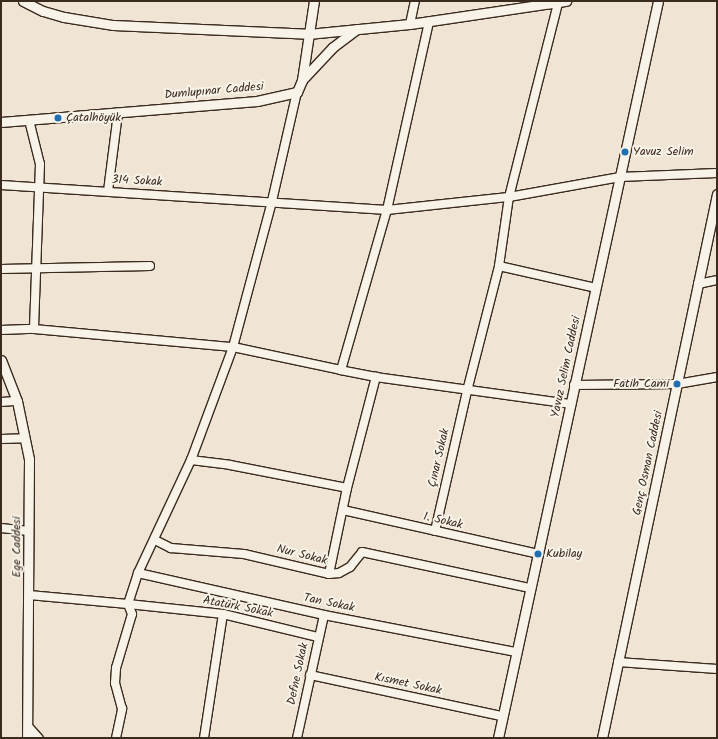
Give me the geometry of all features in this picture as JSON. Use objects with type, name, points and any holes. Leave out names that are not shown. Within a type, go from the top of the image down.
[{"type":"street","points":[[22,1],[43,11],[64,17],[113,25],[308,34],[429,22],[515,11],[562,2]]},
{"type":"street","points":[[116,738],[122,709],[115,683],[116,668],[132,614],[128,604],[138,572],[155,540],[191,460],[233,347],[272,201],[297,92],[302,80],[314,1]]},
{"type":"street","points":[[410,24],[415,1]]},
{"type":"street","points":[[515,11],[517,1]]},
{"type":"street","name":"Yavuz Selim Caddesi","points":[[498,738],[501,716],[571,404],[658,1]]},
{"type":"street","name":"Çınar Sokak","points":[[435,531],[467,391],[499,266],[509,196],[562,2]]},
{"type":"street","points":[[341,370],[387,210],[429,22]]},
{"type":"street","points":[[302,80],[333,47],[356,29]]},
{"type":"street","name":"Dumlupınar Caddesi","points":[[1,122],[258,101],[297,92]]},
{"type":"street","points":[[108,191],[118,113]]},
{"type":"street","points":[[29,120],[40,164],[38,270],[34,329]]},
{"type":"street","name":"314 Sokak","points":[[1,186],[272,201],[387,210],[509,196],[620,177],[717,173]]},
{"type":"street","name":"Genç Osman Caddesi","points":[[602,738],[717,194]]},
{"type":"street","points":[[1,269],[38,270],[150,266]]},
{"type":"street","points":[[499,266],[596,288]]},
{"type":"street","points":[[698,284],[717,280]]},
{"type":"street","points":[[1,330],[34,329],[233,347],[376,377],[467,391],[571,404]]},
{"type":"street","name":"Ege Caddesi","points":[[1,360],[17,401],[29,459],[27,738]]},
{"type":"street","points":[[329,574],[348,488],[376,377]]},
{"type":"street","points":[[574,385],[677,384],[717,377]]},
{"type":"street","points":[[1,402],[17,401]]},
{"type":"street","points":[[1,440],[25,438]]},
{"type":"street","points":[[191,460],[230,465],[348,488]]},
{"type":"street","name":"1. Sokak","points":[[343,510],[538,554]]},
{"type":"street","points":[[1,528],[29,531]]},
{"type":"street","name":"Nur Sokak","points":[[155,540],[171,548],[244,554],[329,574],[339,573],[350,567],[362,552],[530,588]]},
{"type":"street","name":"Tan Sokak","points":[[138,572],[324,615],[516,652]]},
{"type":"street","name":"Atatürk Sokak","points":[[28,594],[223,614],[318,638]]},
{"type":"street","points":[[204,738],[223,614]]},
{"type":"street","name":"Defne Sokak","points":[[297,738],[324,615]]},
{"type":"street","points":[[618,662],[717,669]]},
{"type":"street","name":"Kısmet Sokak","points":[[310,675],[501,716]]},
{"type":"street","points":[[28,727],[38,738]]},
{"type":"place","name":"Çatalhöyük","points":[[58,118]]},
{"type":"place","name":"Yavuz Selim","points":[[625,152]]},
{"type":"place","name":"Fatih Cami","points":[[677,384]]},
{"type":"place","name":"Kubilay","points":[[538,554]]}]
